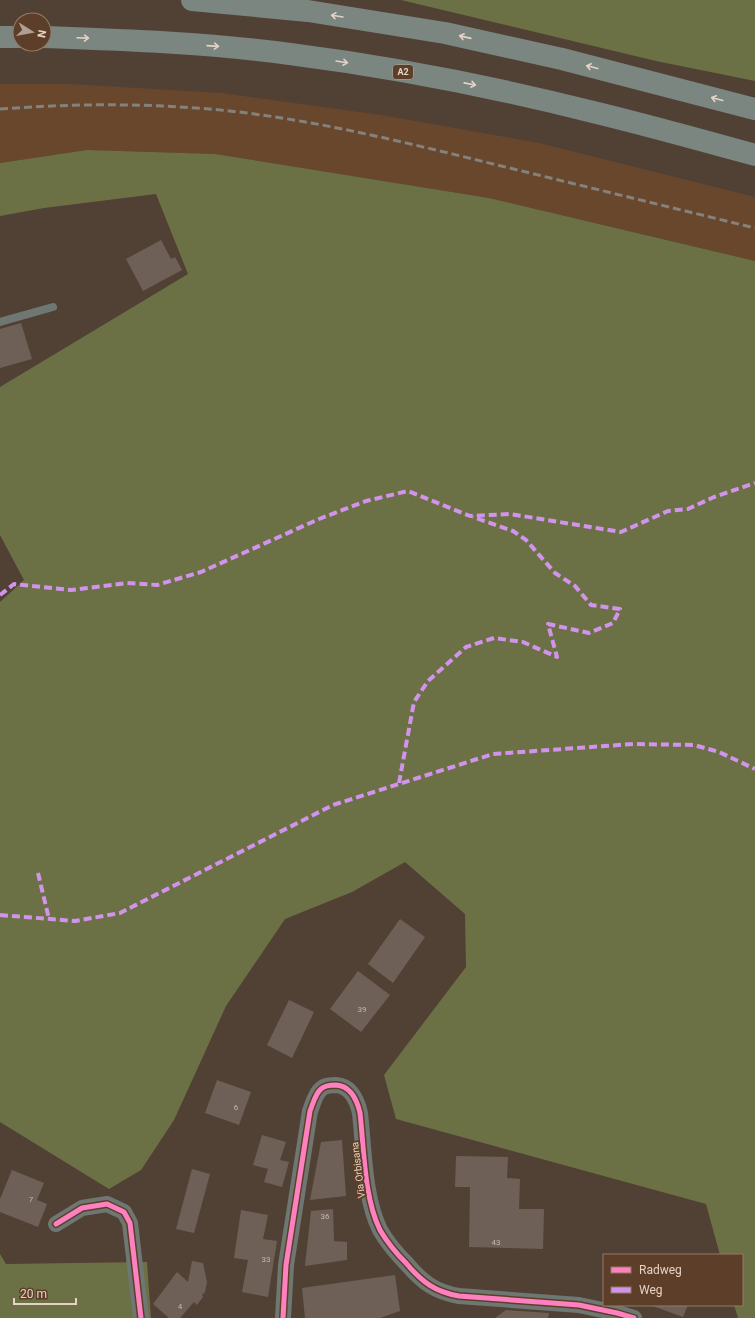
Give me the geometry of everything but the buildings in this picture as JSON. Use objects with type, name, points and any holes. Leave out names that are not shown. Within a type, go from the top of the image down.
[{"type":"highway","points":[[192,0],[308,11],[445,33],[562,59],[755,109]]},
{"type":"highway","points":[[0,37],[12,37]]},
{"type":"highway","name":"A2","points":[[52,37],[223,46],[291,54],[384,68],[492,89],[593,112],[755,155]]},
{"type":"street","name":"Via Orbisana","points":[[283,1318],[286,1264],[310,1111],[315,1098],[322,1089],[330,1085],[341,1085],[350,1091],[357,1101],[360,1113],[371,1204],[380,1229],[392,1248],[418,1276],[433,1288],[446,1294],[459,1296],[579,1305],[634,1318]]},
{"type":"street","points":[[56,1224],[82,1208],[107,1204],[124,1212],[130,1223],[141,1318]]},
{"type":"lane","points":[[0,322],[53,307]]},
{"type":"shaded area","points":[[0,84],[70,84],[221,93],[381,115],[539,143],[755,197],[755,261],[489,198],[215,154],[87,150],[0,163]]},
{"type":"green space","points":[[401,0],[755,0],[755,81],[656,61]]},
{"type":"green space","points":[[87,150],[215,154],[489,198],[755,261],[755,1318],[738,1318],[734,1306],[743,1306],[743,1254],[720,1254],[706,1204],[396,1119],[384,1075],[466,967],[465,914],[405,862],[352,892],[285,919],[226,1006],[174,1120],[141,1170],[109,1189],[0,1122],[0,602],[24,580],[0,535],[0,387],[188,274],[156,194],[44,208],[0,216],[0,163]]},
{"type":"green space","points":[[0,1254],[6,1264],[147,1262],[151,1318],[0,1318]]},
{"type":"railway","points":[[0,109],[120,105],[209,109],[270,116],[393,140],[755,228]]},
{"type":"marked path","points":[[0,595],[14,584],[71,590],[127,583],[157,585],[201,572],[319,519],[366,501],[408,491],[470,516],[510,514],[621,532],[668,511],[688,509],[714,497],[755,483]]},
{"type":"marked path","points":[[399,783],[414,702],[428,681],[466,647],[494,638],[523,642],[557,657],[548,624],[589,633],[613,623],[620,609],[591,605],[575,586],[555,573],[526,540],[513,531],[473,517]]},
{"type":"marked path","points":[[0,915],[75,921],[120,913],[333,805],[493,754],[633,744],[694,745],[719,752],[755,769]]},
{"type":"marked path","points":[[38,873],[49,919]]},
{"type":"cycle path","points":[[283,1318],[286,1265],[310,1111],[319,1091],[330,1085],[346,1088],[352,1094],[359,1108],[368,1188],[371,1203],[380,1230],[395,1251],[423,1281],[443,1292],[459,1296],[579,1305],[634,1318]]},
{"type":"cycle path","points":[[56,1224],[82,1208],[107,1204],[124,1212],[130,1223],[141,1318]]}]
